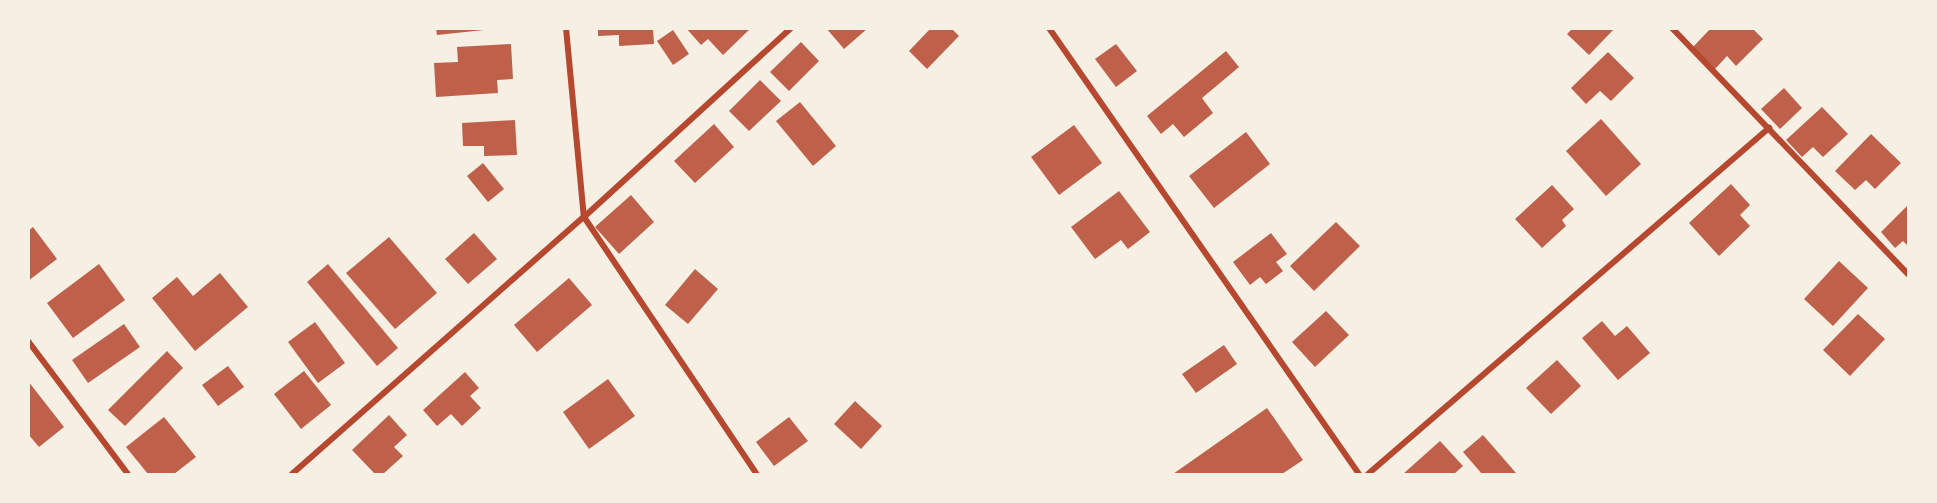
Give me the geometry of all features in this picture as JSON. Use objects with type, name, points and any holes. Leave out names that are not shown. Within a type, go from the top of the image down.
[{"type":"street","points":[[566,28],[584,217],[757,474]]},
{"type":"street","points":[[292,474],[584,217],[790,28]]},
{"type":"street","points":[[1049,28],[1359,474]]},
{"type":"street","points":[[1672,28],[1908,273]]},
{"type":"street","points":[[1368,474],[1769,128]]},
{"type":"street","points":[[28,341],[128,474]]},
{"type":"building","points":[[436,28],[484,28],[484,30],[437,35]]},
{"type":"building","points":[[598,28],[653,28],[654,44],[619,46],[619,35],[598,36]]},
{"type":"building","points":[[686,28],[751,28],[723,55],[708,39],[701,45]]},
{"type":"building","points":[[826,28],[868,28],[844,49]]},
{"type":"building","points":[[931,28],[951,28],[959,36],[927,69],[909,51]]},
{"type":"building","points":[[1573,28],[1615,28],[1589,55],[1567,34]]},
{"type":"building","points":[[1711,28],[1752,28],[1763,39],[1736,66],[1727,56],[1715,69],[1693,47]]},
{"type":"building","points":[[673,30],[689,54],[673,65],[657,41]]},
{"type":"building","points":[[801,42],[819,61],[789,91],[770,72]]},
{"type":"building","points":[[511,44],[513,79],[497,80],[498,93],[436,97],[434,63],[458,62],[457,47]]},
{"type":"building","points":[[1116,44],[1137,71],[1116,87],[1095,59]]},
{"type":"building","points":[[1226,51],[1239,67],[1202,98],[1213,113],[1184,137],[1173,124],[1161,134],[1147,116]]},
{"type":"building","points":[[1608,52],[1634,78],[1611,101],[1600,91],[1586,104],[1571,88]]},
{"type":"building","points":[[760,80],[781,101],[749,131],[729,111]]},
{"type":"building","points":[[1784,88],[1802,108],[1780,129],[1761,109]]},
{"type":"building","points":[[800,102],[836,146],[813,166],[776,121]]},
{"type":"building","points":[[1822,107],[1848,134],[1823,157],[1813,147],[1802,157],[1786,140]]},
{"type":"building","points":[[1601,119],[1641,164],[1606,196],[1566,151]]},
{"type":"building","points":[[515,120],[517,155],[484,156],[484,146],[463,146],[462,123]]},
{"type":"building","points":[[714,124],[734,147],[695,183],[674,161]]},
{"type":"building","points":[[1074,125],[1102,163],[1059,195],[1031,157]]},
{"type":"building","points":[[1246,132],[1270,164],[1214,208],[1189,176]]},
{"type":"building","points":[[1871,134],[1901,163],[1875,189],[1866,180],[1855,190],[1835,171]]},
{"type":"building","points":[[483,163],[504,189],[488,202],[467,176]]},
{"type":"building","points":[[1731,184],[1750,205],[1740,215],[1750,226],[1719,256],[1689,223]]},
{"type":"building","points":[[1552,185],[1574,209],[1562,220],[1566,226],[1542,248],[1515,219]]},
{"type":"building","points":[[1119,191],[1150,232],[1128,249],[1121,240],[1095,259],[1071,227]]},
{"type":"building","points":[[631,195],[654,222],[619,254],[595,227]]},
{"type":"building","points":[[1908,205],[1908,246],[1903,241],[1895,248],[1881,232]]},
{"type":"building","points":[[1336,222],[1360,246],[1314,291],[1290,266]]},
{"type":"building","points":[[33,227],[57,259],[28,281],[28,231]]},
{"type":"building","points":[[474,233],[497,259],[468,284],[445,259]]},
{"type":"building","points":[[1271,233],[1287,254],[1276,262],[1283,271],[1266,284],[1260,277],[1250,285],[1233,262]]},
{"type":"building","points":[[389,237],[437,293],[395,329],[346,273]]},
{"type":"building","points":[[1839,261],[1868,288],[1833,326],[1804,299]]},
{"type":"building","points":[[99,264],[125,300],[73,338],[47,303]]},
{"type":"building","points":[[328,264],[398,348],[377,366],[307,282]]},
{"type":"building","points":[[695,269],[718,289],[688,324],[665,305]]},
{"type":"building","points":[[220,273],[248,307],[195,351],[152,298],[177,277],[193,296]]},
{"type":"building","points":[[569,278],[592,305],[537,352],[514,325]]},
{"type":"building","points":[[1326,311],[1349,335],[1315,367],[1292,342]]},
{"type":"building","points":[[1858,314],[1885,339],[1850,376],[1823,350]]},
{"type":"building","points":[[1602,321],[1615,336],[1627,326],[1650,353],[1618,380],[1582,338]]},
{"type":"building","points":[[315,322],[345,363],[318,383],[288,342]]},
{"type":"building","points":[[124,324],[140,347],[88,383],[72,360]]},
{"type":"building","points":[[1224,345],[1237,364],[1196,393],[1182,374]]},
{"type":"building","points":[[167,351],[183,368],[125,426],[108,410]]},
{"type":"building","points":[[1557,360],[1581,386],[1551,414],[1526,388]]},
{"type":"building","points":[[228,366],[244,387],[218,406],[202,385]]},
{"type":"building","points":[[304,371],[331,405],[301,429],[274,394]]},
{"type":"building","points":[[465,372],[479,388],[470,396],[481,408],[462,426],[451,414],[437,426],[423,410]]},
{"type":"building","points":[[608,379],[635,416],[589,449],[563,412]]},
{"type":"building","points":[[28,381],[64,427],[39,447],[28,434]]},
{"type":"building","points":[[855,401],[882,426],[861,449],[834,424]]},
{"type":"building","points":[[1267,408],[1303,460],[1282,474],[1173,474]]},
{"type":"building","points":[[389,415],[407,435],[394,447],[403,456],[383,474],[375,474],[352,450]]},
{"type":"building","points":[[164,417],[196,457],[174,474],[148,474],[126,447]]},
{"type":"building","points":[[789,417],[808,441],[774,466],[756,442]]},
{"type":"building","points":[[1483,435],[1516,473],[1482,474],[1463,452]]},
{"type":"building","points":[[1440,441],[1463,466],[1454,474],[1403,474]]}]
